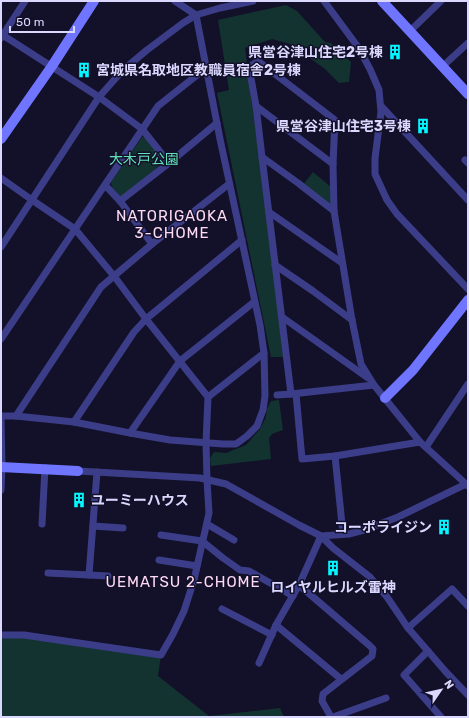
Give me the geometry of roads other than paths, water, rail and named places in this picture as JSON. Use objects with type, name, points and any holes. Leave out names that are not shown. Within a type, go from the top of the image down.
[{"type":"street","points":[[25,1],[2,35],[99,97],[142,129],[170,163]]},
{"type":"street","points":[[1,139],[52,66],[94,1]]},
{"type":"street","points":[[1,490],[1,417],[16,416],[74,422],[170,440],[236,444],[257,426],[263,410],[265,396],[264,353],[260,325],[217,123],[196,15],[175,1]]},
{"type":"street","points":[[1,247],[99,97],[123,70],[146,50],[196,15],[253,1]]},
{"type":"street","points":[[324,1],[358,47],[379,90],[382,112],[375,158],[375,174],[380,187],[397,214],[468,289]]},
{"type":"street","points":[[382,1],[468,94]]},
{"type":"street","points":[[410,31],[441,1]]},
{"type":"street","points":[[443,66],[468,43]]},
{"type":"street","points":[[372,383],[362,364],[352,320],[334,211],[333,164],[335,120],[258,61],[249,67],[256,106],[275,265],[302,460],[423,445],[468,384]]},
{"type":"street","points":[[1,339],[158,106],[206,68]]},
{"type":"street","points":[[256,106],[333,164]]},
{"type":"street","points":[[381,106],[468,200]]},
{"type":"street","points":[[120,201],[170,163],[217,123]]},
{"type":"street","points":[[262,157],[334,211]]},
{"type":"street","points":[[1,178],[75,229],[114,276],[208,397],[206,443],[209,513],[194,580],[184,611],[161,655],[24,635],[1,635]]},
{"type":"street","points":[[16,416],[101,287],[152,244],[230,184]]},
{"type":"street","points":[[105,185],[120,201],[152,244]]},
{"type":"street","points":[[269,212],[342,263]]},
{"type":"street","points":[[74,422],[134,332],[146,319],[242,240]]},
{"type":"street","points":[[275,265],[352,320]]},
{"type":"street","points":[[385,398],[413,370],[468,300]]},
{"type":"street","points":[[130,433],[180,361],[254,302]]},
{"type":"street","points":[[282,317],[372,383],[423,445],[467,485],[398,517],[364,530],[321,536]]},
{"type":"street","points":[[208,397],[264,353]]},
{"type":"street","points":[[277,396],[372,383]]},
{"type":"street","points":[[335,456],[343,534]]},
{"type":"street","points":[[1,467],[45,468],[200,478],[226,484],[321,536],[333,548],[370,576],[387,597],[408,628],[468,695]]},
{"type":"street","points":[[42,524],[45,468]]},
{"type":"street","points":[[89,575],[97,472]]},
{"type":"street","points":[[207,524],[234,540]]},
{"type":"street","points":[[93,526],[123,528]]},
{"type":"street","points":[[161,535],[202,541],[240,570],[249,571],[293,596]]},
{"type":"street","points":[[259,663],[276,625],[299,585],[321,536]]},
{"type":"street","points":[[159,560],[197,566]]},
{"type":"street","points":[[48,573],[108,576]]},
{"type":"street","points":[[299,585],[373,649],[372,656],[323,694],[322,702],[332,717],[386,698]]},
{"type":"street","points":[[408,628],[452,588],[468,606]]},
{"type":"street","points":[[222,609],[272,635]]},
{"type":"street","points":[[276,625],[341,679]]},
{"type":"street","points":[[428,651],[404,675],[442,717]]},
{"type":"place","name":"県営谷津山住宅2号棟","points":[[395,52]]},
{"type":"place","name":"宮城県名取地区教職員宿舎2号棟","points":[[84,70]]},
{"type":"place","name":"県営谷津山住宅3号棟","points":[[423,126]]},
{"type":"place","name":"ユーミーハウス","points":[[79,500]]},
{"type":"place","name":"コーポライジン","points":[[444,527]]},
{"type":"place","name":"ロイヤルヒルズ雷神","points":[[333,568]]},
{"type":"district","name":"NATORIGAOKA 3-CHOME","points":[[172,224]]},
{"type":"district","name":"UEMATSU 2-CHOME","points":[[183,582]]},
{"type":"park label","name":"大木戸公園","points":[[144,159]]}]
